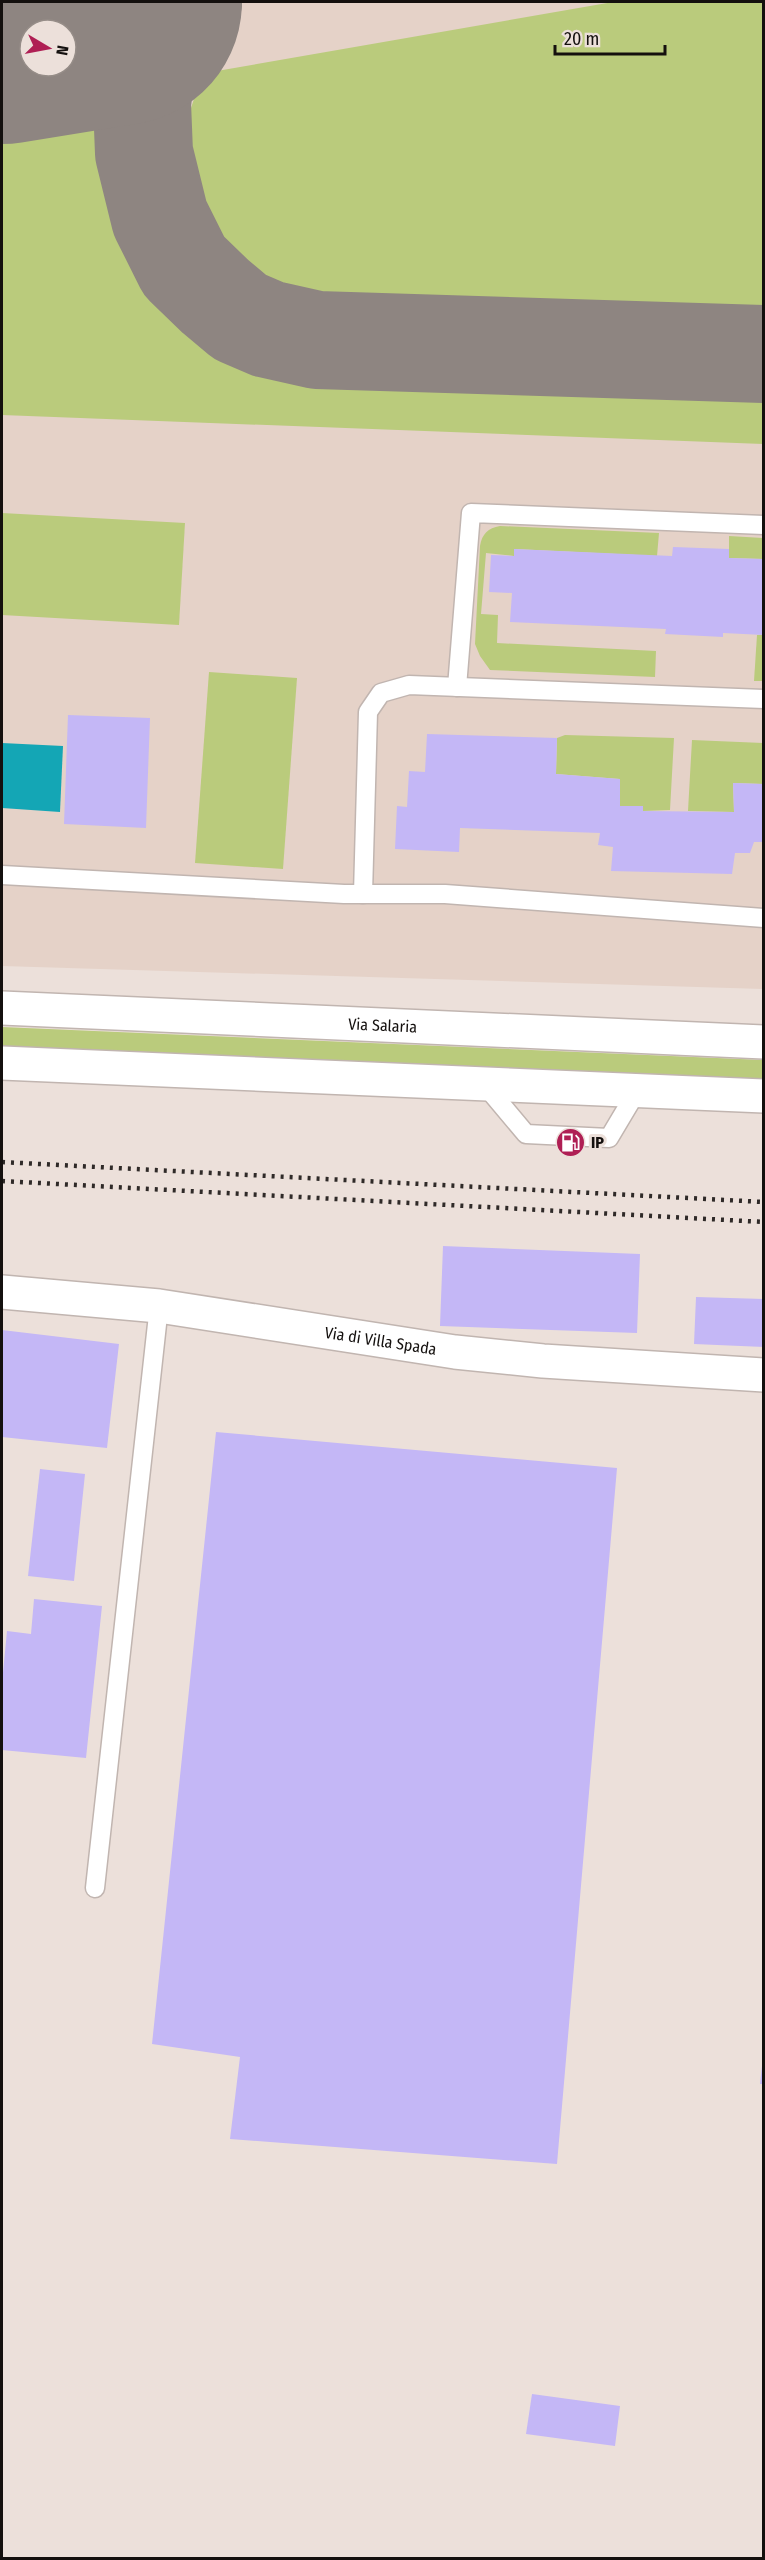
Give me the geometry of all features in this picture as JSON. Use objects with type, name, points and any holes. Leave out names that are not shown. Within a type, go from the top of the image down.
[{"type":"main road","name":"Via Salaria","points":[[2,1008],[764,1042]]},
{"type":"main road","points":[[2,1063],[764,1096]]},
{"type":"main road","name":"Via di Villa Spada","points":[[2,1292],[159,1306],[455,1352],[555,1362],[764,1375]]},
{"type":"lane","points":[[457,687],[471,513],[764,525]]},
{"type":"lane","points":[[363,894],[368,712],[381,693],[409,685],[764,699]]},
{"type":"lane","points":[[2,875],[363,894],[445,894],[764,918]]},
{"type":"lane","points":[[484,1084],[526,1134],[609,1137],[637,1090]]},
{"type":"lane","points":[[95,1888],[159,1306]]},
{"type":"shaded area","points":[[2,2],[763,2],[763,989],[2,966]]},
{"type":"green space","points":[[613,2],[763,2],[763,318],[346,307],[291,300],[246,277],[220,251],[187,163],[189,114],[197,90],[217,71]]},
{"type":"green space","points":[[71,99],[99,112],[127,211],[151,273],[169,300],[192,324],[229,349],[281,371],[763,387],[763,444],[2,415],[2,113]]},
{"type":"green space","points":[[2,513],[185,523],[179,625],[2,615]]},
{"type":"green space","points":[[500,526],[659,533],[657,556],[515,549],[514,556],[486,553],[481,614],[498,615],[497,643],[656,651],[655,677],[490,670],[475,644],[480,546],[486,532]]},
{"type":"green space","points":[[729,536],[763,538],[763,559],[729,558]]},
{"type":"green space","points":[[757,635],[763,635],[763,681],[754,681]]},
{"type":"green space","points":[[209,672],[297,678],[283,869],[195,863]]},
{"type":"green space","points":[[565,735],[674,738],[670,810],[643,811],[643,806],[620,806],[620,779],[556,774],[557,738]]},
{"type":"green space","points":[[692,740],[763,743],[763,784],[733,783],[734,812],[688,811]]},
{"type":"green space","points":[[2,1027],[763,1060],[763,1080],[2,1047]]},
{"type":"water","points":[[2,743],[63,746],[60,812],[2,808]]},
{"type":"building","points":[[673,547],[729,549],[729,558],[764,559],[764,635],[723,633],[723,637],[665,634],[666,629],[510,622],[512,593],[489,592],[491,555],[514,556],[514,549],[672,556]]},
{"type":"building","points":[[68,715],[150,718],[146,828],[64,824]]},
{"type":"building","points":[[427,734],[557,738],[556,774],[620,779],[620,806],[643,806],[643,811],[734,812],[733,783],[764,784],[764,842],[754,842],[750,853],[735,853],[732,874],[611,871],[613,847],[598,845],[600,833],[460,828],[459,852],[395,849],[397,806],[407,807],[409,771],[425,772]]},
{"type":"building","points":[[443,1246],[640,1254],[637,1333],[440,1326]]},
{"type":"building","points":[[696,1297],[764,1299],[764,1347],[694,1344]]},
{"type":"building","points":[[2,1330],[119,1344],[107,1448],[2,1437]]},
{"type":"building","points":[[216,1432],[617,1468],[557,2164],[230,2139],[240,2057],[152,2044]]},
{"type":"building","points":[[40,1469],[85,1474],[74,1581],[28,1576]]},
{"type":"building","points":[[34,1599],[102,1606],[86,1758],[2,1750],[2,1683],[7,1631],[31,1634]]},
{"type":"building","points":[[762,2066],[764,2066],[764,2084],[760,2084]]},
{"type":"building","points":[[532,2394],[620,2406],[615,2446],[526,2434]]},
{"type":"taxiway","points":[[193,2],[166,20],[149,50],[142,103],[144,153],[160,218],[184,266],[240,317],[268,329],[317,340],[764,354]]},
{"type":"runway","points":[[2,21],[119,2]]},
{"type":"railway","points":[[2,1162],[764,1202]]},
{"type":"railway","points":[[2,1181],[764,1222]]},
{"type":"place","name":"IP","points":[[570,1142]]}]
